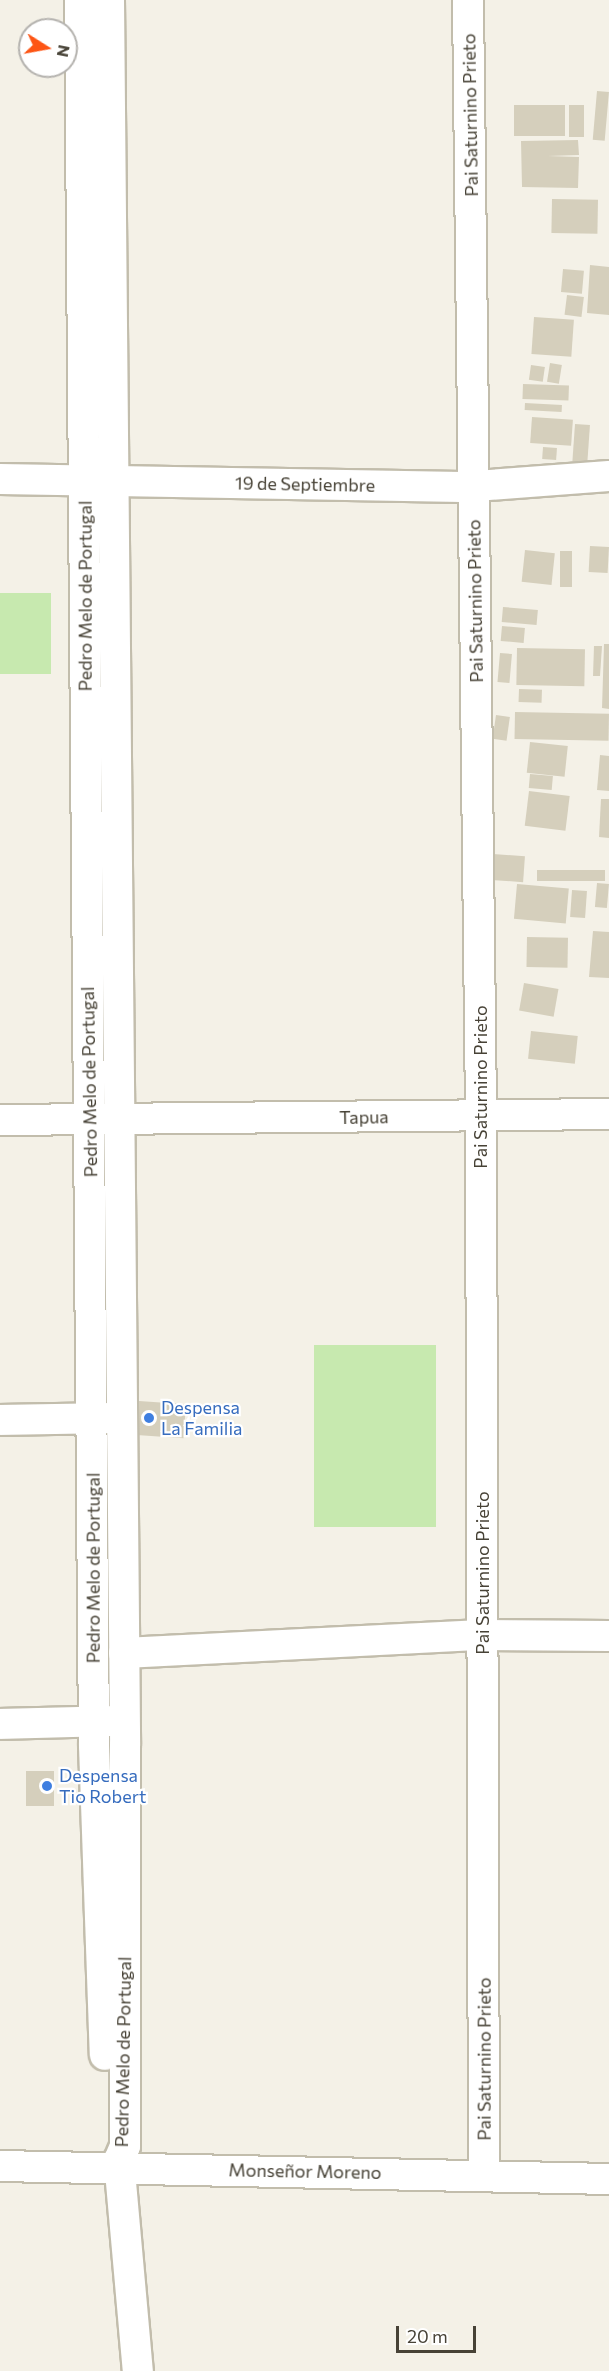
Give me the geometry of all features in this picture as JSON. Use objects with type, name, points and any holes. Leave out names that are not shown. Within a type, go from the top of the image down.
[{"type":"street","name":"Pedro Melo de Portugal","points":[[81,0],[99,480]]},
{"type":"street","name":"Pedro Melo de Portugal","points":[[109,0],[99,480],[100,756],[89,1120],[94,1722],[109,2148],[120,2164]]},
{"type":"street","name":"Pai Saturnino Prieto","points":[[468,0],[481,1115],[484,2174]]},
{"type":"street","name":"19 de Septiembre","points":[[0,479],[474,486],[609,476]]},
{"type":"street","name":"Pedro Melo de Portugal","points":[[100,756],[119,1120],[125,1721],[125,2146],[120,2164],[138,2371]]},
{"type":"street","name":"Tapua","points":[[0,1120],[609,1114]]},
{"type":"street","points":[[0,1420],[122,1418]]},
{"type":"street","points":[[124,1653],[482,1635],[609,1636]]},
{"type":"street","points":[[0,1724],[125,1721]]},
{"type":"street","name":"Monseñor Moreno","points":[[0,2166],[120,2164],[609,2179]]},
{"type":"green space","points":[[0,593],[51,593],[51,674],[0,674]]},
{"type":"green space","points":[[314,1345],[436,1345],[436,1527],[314,1527]]},
{"type":"building","points":[[597,91],[609,92],[605,141],[593,140]]},
{"type":"building","points":[[514,105],[565,105],[565,136],[514,136]]},
{"type":"building","points":[[569,105],[584,105],[584,137],[569,137]]},
{"type":"building","points":[[578,140],[579,155],[548,156],[579,157],[578,188],[522,187],[521,141]]},
{"type":"building","points":[[552,199],[598,200],[597,234],[551,233]]},
{"type":"building","points":[[590,265],[609,267],[609,315],[587,313]]},
{"type":"building","points":[[563,269],[584,271],[582,294],[561,292]]},
{"type":"building","points":[[567,295],[584,297],[581,317],[565,315]]},
{"type":"building","points":[[534,317],[574,320],[571,357],[531,354]]},
{"type":"building","points":[[550,363],[562,365],[559,384],[547,382]]},
{"type":"building","points":[[531,365],[545,367],[543,382],[529,380]]},
{"type":"building","points":[[523,384],[569,386],[568,401],[522,399]]},
{"type":"building","points":[[525,403],[562,405],[562,412],[525,410]]},
{"type":"building","points":[[532,417],[573,420],[571,446],[530,443]]},
{"type":"building","points":[[575,424],[590,425],[587,462],[572,461]]},
{"type":"building","points":[[543,447],[557,448],[556,460],[542,459]]},
{"type":"building","points":[[590,546],[609,547],[608,573],[589,572]]},
{"type":"building","points":[[525,550],[555,553],[551,585],[522,582]]},
{"type":"building","points":[[560,551],[572,551],[572,587],[560,587]]},
{"type":"building","points":[[503,607],[538,610],[537,625],[502,622]]},
{"type":"building","points":[[502,626],[525,628],[524,643],[501,641]]},
{"type":"building","points":[[604,644],[609,644],[609,709],[602,708]]},
{"type":"building","points":[[594,646],[602,646],[600,676],[593,676]]},
{"type":"building","points":[[517,648],[585,649],[584,686],[516,685]]},
{"type":"building","points":[[500,653],[512,654],[509,683],[497,682]]},
{"type":"building","points":[[519,689],[542,690],[542,703],[519,702]]},
{"type":"building","points":[[515,712],[609,714],[609,741],[515,739]]},
{"type":"building","points":[[496,715],[510,717],[507,741],[493,739]]},
{"type":"building","points":[[530,742],[568,746],[565,777],[527,773]]},
{"type":"building","points":[[600,755],[609,756],[609,791],[597,790]]},
{"type":"building","points":[[530,774],[553,776],[552,790],[529,788]]},
{"type":"building","points":[[529,791],[570,796],[565,831],[525,826]]},
{"type":"building","points":[[601,799],[609,799],[609,838],[599,837]]},
{"type":"building","points":[[493,854],[525,856],[523,882],[491,880]]},
{"type":"building","points":[[537,870],[605,870],[605,881],[537,881]]},
{"type":"building","points":[[597,883],[609,884],[607,908],[595,907]]},
{"type":"building","points":[[517,884],[569,889],[566,923],[514,919]]},
{"type":"building","points":[[572,890],[587,891],[585,918],[570,917]]},
{"type":"building","points":[[593,931],[609,932],[609,978],[589,977]]},
{"type":"building","points":[[527,937],[568,938],[567,968],[526,967]]},
{"type":"building","points":[[524,983],[558,989],[554,1017],[519,1011]]},
{"type":"building","points":[[531,1031],[578,1036],[575,1064],[528,1059]]},
{"type":"building","points":[[139,1401],[186,1404],[184,1438],[137,1435]]},
{"type":"building","points":[[26,1771],[54,1771],[54,1806],[26,1806]]},
{"type":"place","name":"Despensa La Familia","points":[[149,1418]]},
{"type":"place","name":"Despensa Tio Robert","points":[[47,1786]]}]
